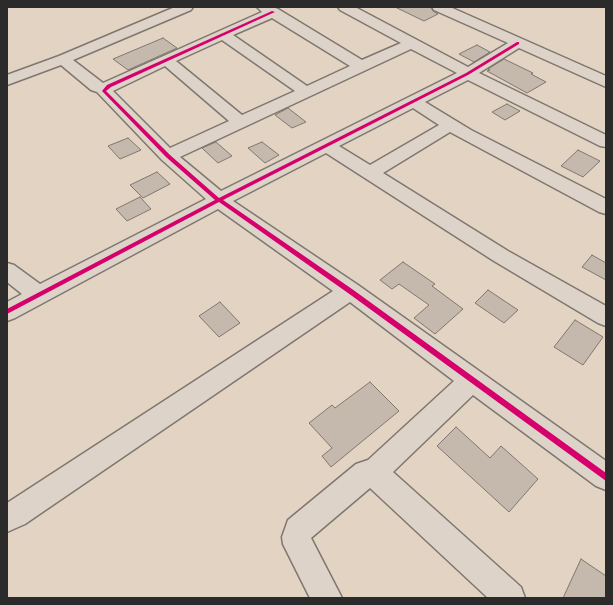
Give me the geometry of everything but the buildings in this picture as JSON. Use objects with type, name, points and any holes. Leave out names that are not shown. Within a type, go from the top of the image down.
[{"type":"street","points":[[7,80],[64,59],[186,7]]},
{"type":"street","points":[[345,7],[468,74],[606,142]]},
{"type":"street","points":[[439,7],[518,44],[606,82]]},
{"type":"street","points":[[64,59],[97,87],[105,88],[223,35],[269,10],[362,67]]},
{"type":"street","points":[[223,35],[306,92]]},
{"type":"street","points":[[168,156],[412,43]]},
{"type":"street","points":[[7,312],[219,200],[468,74],[518,44]]},
{"type":"street","points":[[166,60],[240,122]]},
{"type":"street","points":[[105,88],[104,91],[168,156],[219,200],[350,291],[606,476]]},
{"type":"street","points":[[414,102],[465,134],[606,207]]},
{"type":"street","points":[[370,173],[450,125]]},
{"type":"street","points":[[327,146],[501,256],[606,317]]},
{"type":"street","points":[[7,271],[39,295]]},
{"type":"street","points":[[7,518],[350,291]]},
{"type":"street","points":[[373,473],[472,380]]},
{"type":"street","points":[[327,598],[298,544],[296,537],[298,530],[366,473],[373,473],[510,598]]},
{"type":"cycle path","points":[[273,12],[109,86],[104,91],[168,156],[219,200],[350,291],[606,477]]},
{"type":"cycle path","points":[[7,312],[219,200],[467,74],[518,43]]}]
